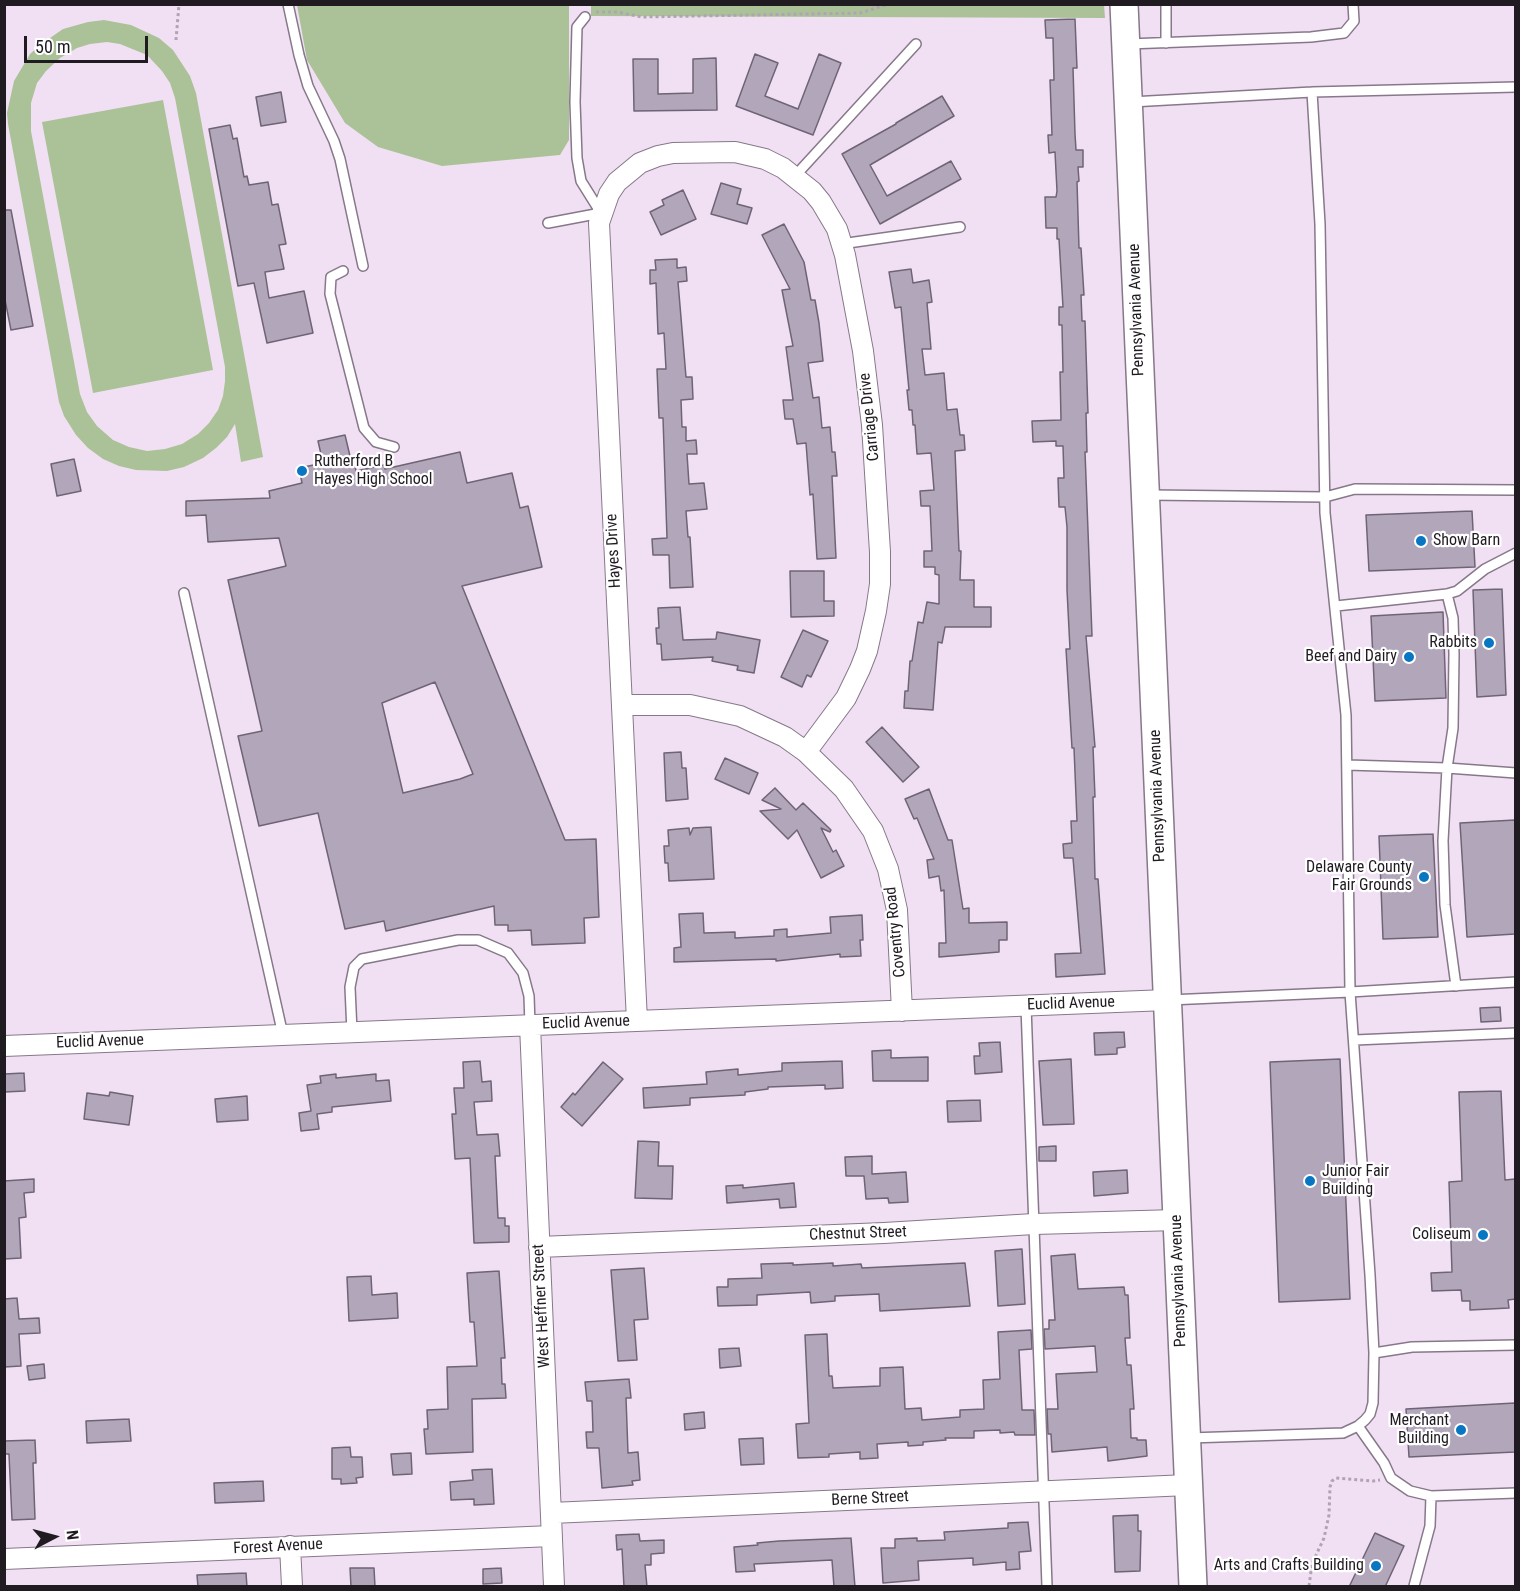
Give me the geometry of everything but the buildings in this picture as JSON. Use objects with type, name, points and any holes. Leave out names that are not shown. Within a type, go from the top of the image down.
[{"type":"street","name":"Pennsylvania Avenue","points":[[1124,4],[1192,1587]]},
{"type":"street","name":"Hayes Drive","points":[[638,1021],[599,223],[609,194],[617,182],[640,164],[666,154],[705,152]]},
{"type":"street","name":"Carriage Drive","points":[[705,152],[747,154],[765,159],[795,176],[822,202],[842,244],[861,340],[872,425],[880,584],[874,621],[861,669],[840,707],[806,752]]},
{"type":"street","name":"Coventry Road","points":[[622,705],[661,704],[707,708],[740,716],[764,726],[806,752],[830,774],[855,802],[873,831],[888,869],[897,910],[902,1011]]},
{"type":"street","name":"Euclid Avenue","points":[[4,1046],[1167,1000]]},
{"type":"street","name":"West Heffner Street","points":[[530,1025],[554,1587]]},
{"type":"street","name":"Chestnut Street","points":[[539,1247],[884,1233],[1034,1224],[1177,1220]]},
{"type":"street","name":"Berne Street","points":[[551,1513],[1188,1485]]},
{"type":"street","name":"Forest Avenue","points":[[4,1559],[552,1536]]},
{"type":"street","points":[[290,1546],[292,1587]]},
{"type":"lane","points":[[288,4],[308,86],[340,159],[363,266]]},
{"type":"lane","points":[[1166,4],[1166,43]]},
{"type":"lane","points":[[1126,44],[1311,37],[1344,33],[1354,21],[1353,4]]},
{"type":"lane","points":[[548,223],[601,213],[581,181],[577,158],[575,102],[577,27],[585,17]]},
{"type":"lane","points":[[795,176],[916,44]]},
{"type":"lane","points":[[1128,102],[1312,92],[1515,87]]},
{"type":"lane","points":[[1186,1438],[1343,1433],[1358,1426],[1370,1414],[1373,1403],[1374,1353],[1355,1040],[1350,992],[1346,715],[1325,513],[1320,224],[1312,92]]},
{"type":"lane","points":[[842,244],[960,227]]},
{"type":"lane","points":[[343,271],[331,278],[330,294],[364,428],[376,442],[394,447]]},
{"type":"lane","points":[[1145,495],[1325,497],[1355,489],[1515,490]]},
{"type":"lane","points":[[1336,606],[1447,594],[1457,591],[1485,569],[1515,553]]},
{"type":"lane","points":[[184,593],[283,1035]]},
{"type":"lane","points":[[1447,594],[1453,618],[1455,654],[1453,728],[1447,768],[1443,841],[1445,905],[1456,986]]},
{"type":"lane","points":[[1347,765],[1515,773]]},
{"type":"lane","points":[[352,1032],[350,987],[354,967],[362,959],[458,940],[478,940],[508,953],[523,973],[529,996],[530,1025]]},
{"type":"lane","points":[[1167,1000],[1515,982]]},
{"type":"lane","points":[[1026,1006],[1047,1587]]},
{"type":"lane","points":[[1355,1040],[1515,1033]]},
{"type":"lane","points":[[1374,1353],[1412,1347],[1515,1346]]},
{"type":"lane","points":[[1358,1426],[1384,1463],[1391,1478],[1410,1491],[1431,1496],[1515,1493]]},
{"type":"lane","points":[[1414,1587],[1430,1526],[1431,1496]]},
{"type":"path","points":[[176,40],[179,4]]},
{"type":"path","points":[[585,17],[596,12],[616,12],[642,17],[860,14],[890,4]]},
{"type":"path","points":[[1309,1587],[1312,1564],[1324,1538],[1329,1515],[1332,1481],[1336,1478],[1373,1481],[1391,1478]]},
{"type":"green space","points":[[1104,4],[1105,18],[591,16],[591,5]]},
{"type":"green space","points":[[297,5],[569,5],[569,140],[560,155],[442,166],[378,147],[345,123],[307,60]]},
{"type":"green space","points":[[104,20],[131,25],[159,38],[173,50],[190,76],[196,93],[263,457],[241,462],[235,424],[216,448],[203,458],[184,467],[167,471],[136,470],[103,459],[88,448],[64,416],[59,402],[7,113],[14,81],[30,54],[63,29]],"holes":[[[107,42],[120,44],[147,55],[170,83],[175,98],[225,367],[223,396],[218,410],[209,423],[198,434],[182,444],[147,451],[113,440],[97,426],[87,412],[80,394],[31,131],[31,103],[37,83],[46,71],[60,58],[77,48]]]},
{"type":"green space","points":[[163,100],[213,370],[93,393],[42,122]]},
{"type":"place","name":"Rutherford B Hayes High School","points":[[302,471]]},
{"type":"place","name":"Show Barn","points":[[1421,541]]},
{"type":"place","name":"Rabbits","points":[[1489,643]]},
{"type":"place","name":"Beef and Dairy","points":[[1409,657]]},
{"type":"place","name":"Delaware County Fair Grounds","points":[[1424,877]]},
{"type":"place","name":"Junior Fair Building","points":[[1310,1181]]},
{"type":"place","name":"Coliseum","points":[[1483,1235]]},
{"type":"place","name":"Merchant Building","points":[[1461,1430]]},
{"type":"place","name":"Arts and Crafts Building","points":[[1376,1566]]}]
